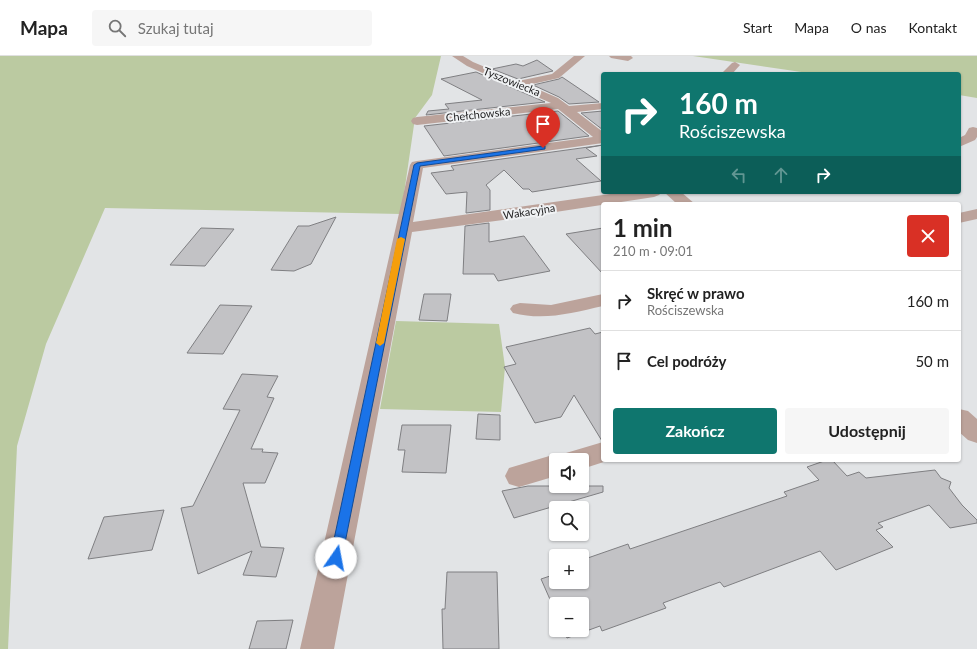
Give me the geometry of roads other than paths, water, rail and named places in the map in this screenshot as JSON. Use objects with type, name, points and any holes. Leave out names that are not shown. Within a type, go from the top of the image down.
[{"type":"street","name":"Tyszowiecka","points":[[458,56],[470,64],[544,95],[565,108],[601,137]]},
{"type":"street","points":[[518,84],[555,76],[580,56]]},
{"type":"street","points":[[614,56],[628,58]]},
{"type":"street","points":[[728,72],[735,65]]},
{"type":"street","name":"Chełchowska","points":[[418,121],[601,106]]},
{"type":"street","points":[[961,128],[975,131],[971,138],[961,142]]},
{"type":"street","points":[[317,649],[417,165],[601,139]]},
{"type":"street","name":"Wakacyjna","points":[[403,228],[503,215],[641,194]]},
{"type":"street","points":[[678,194],[685,202]]},
{"type":"street","points":[[961,218],[977,214]]},
{"type":"street","points":[[520,309],[551,311],[601,300]]},
{"type":"street","points":[[961,420],[977,433]]},
{"type":"street","points":[[589,456],[601,453]]},
{"type":"street","points":[[519,476],[549,467]]}]
